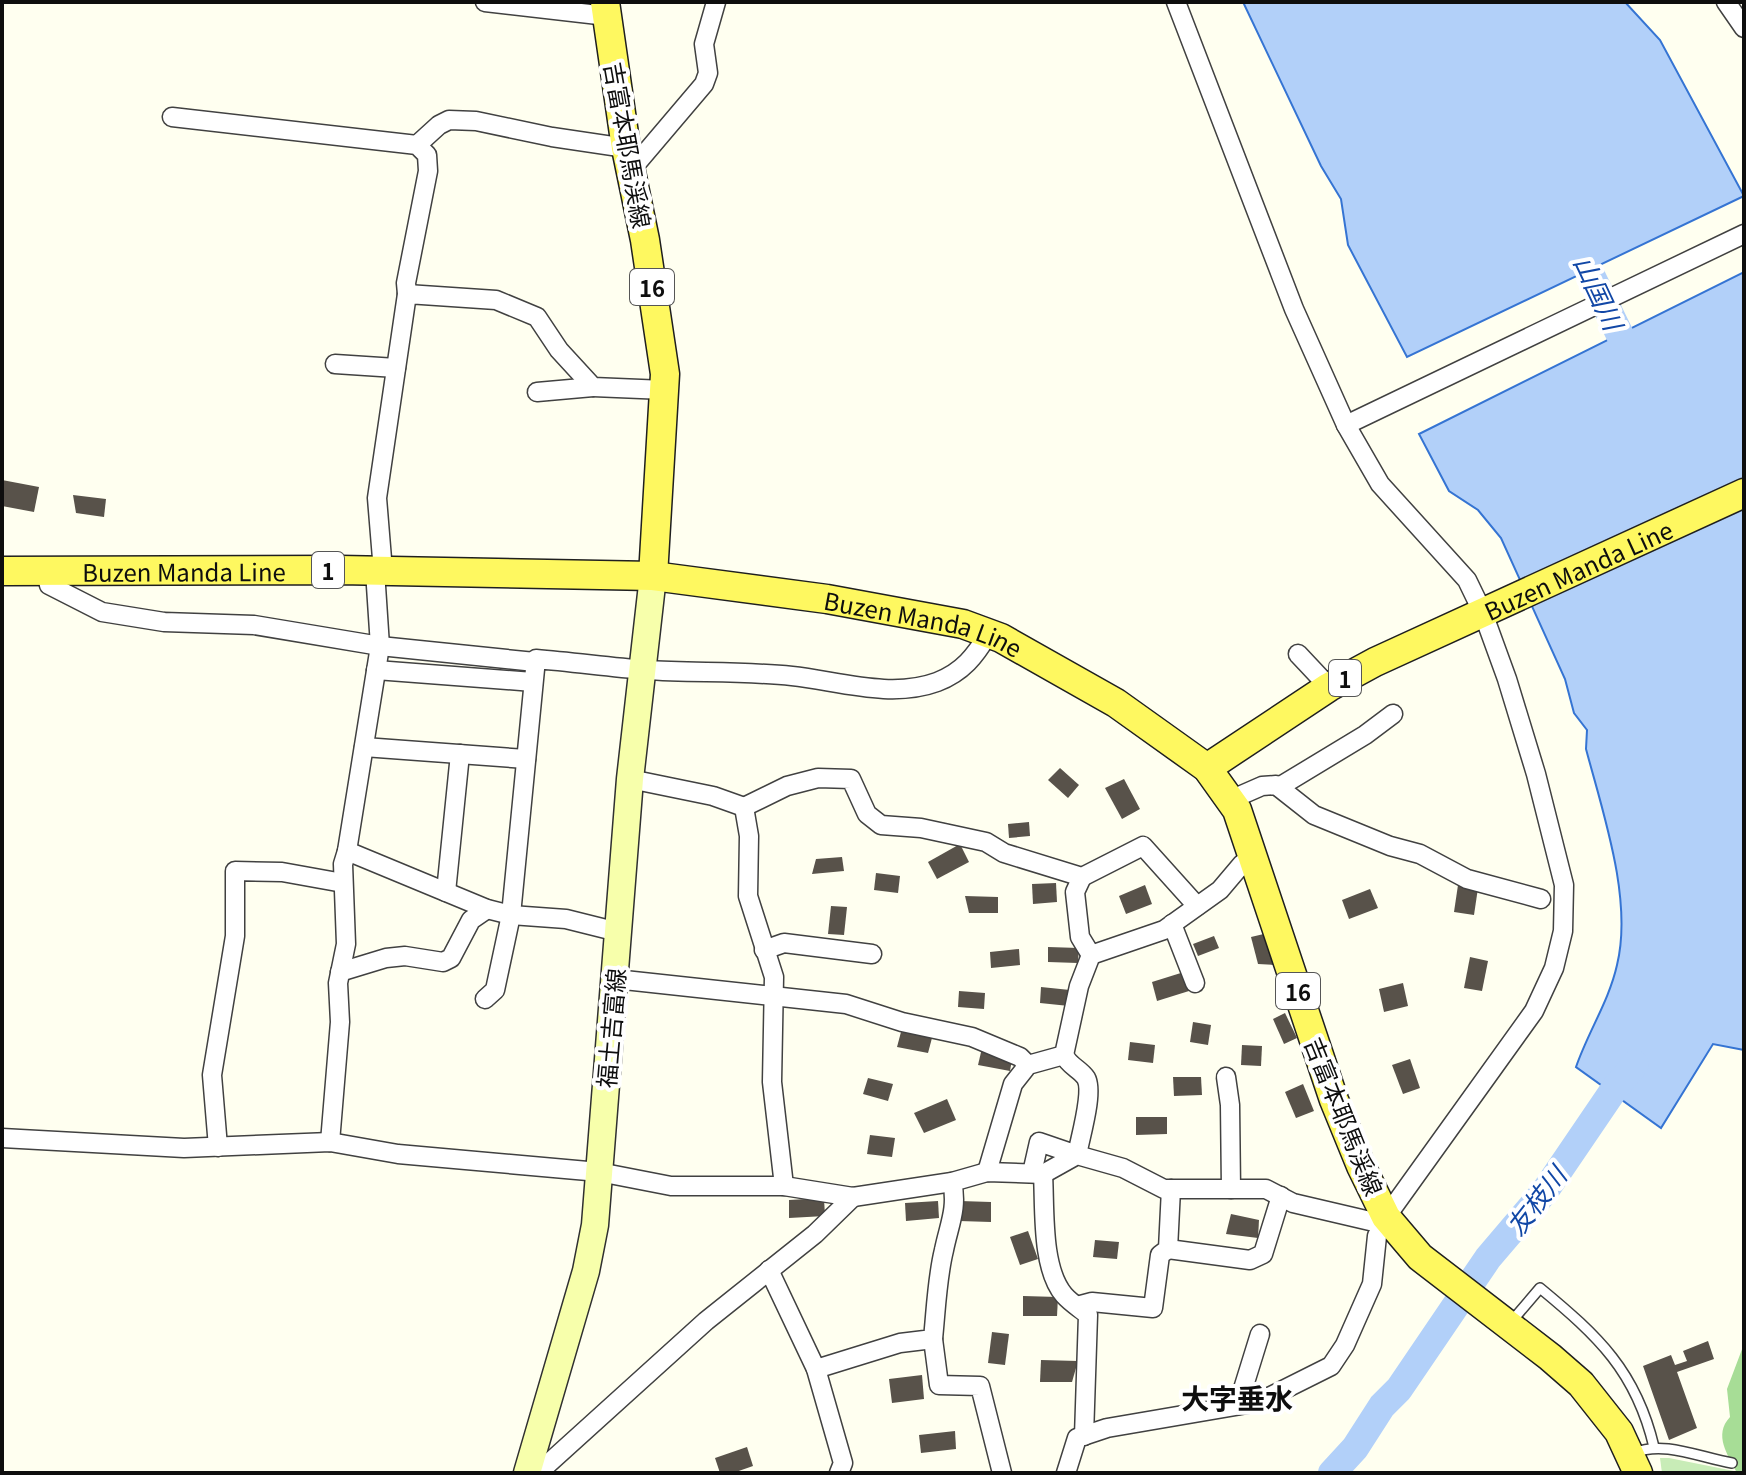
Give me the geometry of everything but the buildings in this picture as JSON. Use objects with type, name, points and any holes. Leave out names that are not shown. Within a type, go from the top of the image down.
[{"type":"main road","name":"吉富本耶馬渓線","points":[[606,9],[665,374],[653,576]]},
{"type":"main road","name":"Buzen Manda Line","points":[[2,571],[379,571],[653,576],[827,599],[963,624],[989,633],[1116,703],[1207,768],[1329,687],[1375,662],[1744,493]]},
{"type":"main road","name":"福土吉富線","points":[[527,1473],[586,1271],[595,1225],[630,779],[653,576]]},
{"type":"main road","name":"吉富本耶馬渓線","points":[[1207,768],[1237,810],[1334,1100],[1386,1217],[1420,1257],[1550,1357],[1595,1399],[1641,1458]]},
{"type":"street","points":[[485,2],[606,9]]},
{"type":"street","points":[[417,145],[449,120],[476,121],[552,137],[628,159],[704,84],[708,73],[704,44],[716,2]]},
{"type":"street","points":[[1066,1473],[1077,1438],[1107,1428],[1259,1402],[1331,1366],[1345,1345],[1372,1284],[1377,1236],[1386,1217],[1534,1011],[1554,968],[1563,931],[1564,885],[1489,610],[1467,580],[1380,484],[1354,422],[1294,309],[1176,2]]},
{"type":"street","points":[[1726,2],[1744,28]]},
{"type":"street","points":[[172,117],[417,145],[427,155],[428,171],[406,283],[407,294],[377,498],[380,646],[343,864],[346,944],[338,983],[340,1022],[330,1142]]},
{"type":"street","points":[[1354,422],[1744,234]]},
{"type":"street","points":[[407,294],[496,300],[537,317],[559,350],[593,387]]},
{"type":"street","points":[[335,364],[396,368]]},
{"type":"street","points":[[537,392],[593,387],[665,390]]},
{"type":"street","points":[[46,572],[49,585],[102,612],[164,622],[254,625],[380,646],[535,662],[536,659],[644,670],[790,676],[886,689],[935,683],[957,673],[974,659],[989,633]]},
{"type":"street","points":[[1298,654],[1329,687]]},
{"type":"street","points":[[485,999],[495,990],[511,915],[535,662]]},
{"type":"street","points":[[376,670],[533,682]]},
{"type":"street","points":[[1279,787],[1365,735],[1393,714]]},
{"type":"street","points":[[364,747],[526,759]]},
{"type":"street","points":[[446,892],[460,754]]},
{"type":"street","points":[[630,779],[713,796],[744,807],[787,786],[818,778],[851,779],[867,814],[881,825],[921,828],[986,842],[1004,853],[1082,877]]},
{"type":"street","points":[[1230,800],[1262,786],[1276,785],[1314,815],[1390,846],[1420,854],[1467,879],[1541,899]]},
{"type":"street","points":[[744,807],[749,836],[748,896],[774,977],[772,1082],[784,1186]]},
{"type":"street","points":[[1091,955],[1080,937],[1075,892],[1082,877],[1143,846],[1197,906]]},
{"type":"street","points":[[347,851],[487,909],[511,915],[566,919],[618,932]]},
{"type":"street","points":[[1077,1155],[1089,1091],[1085,1078],[1068,1064],[1064,1055],[1079,986],[1091,955],[1164,930],[1220,890],[1242,864],[1254,857]]},
{"type":"street","points":[[218,1147],[212,1075],[235,936],[235,871],[282,872],[343,883]]},
{"type":"street","points":[[340,972],[386,958],[405,956],[443,962],[451,958],[471,920],[487,909]]},
{"type":"street","points":[[1172,924],[1195,983]]},
{"type":"street","points":[[764,950],[784,943],[872,954]]},
{"type":"street","points":[[615,979],[846,1004],[902,1022],[972,1037],[1020,1057],[1028,1065]]},
{"type":"street","points":[[987,1172],[1013,1084],[1028,1065],[1064,1055]]},
{"type":"street","points":[[1226,1077],[1230,1105],[1231,1189]]},
{"type":"street","points":[[2,1138],[184,1148],[330,1142],[398,1154],[599,1172],[671,1186],[784,1186],[853,1197],[952,1182],[987,1172],[1037,1174],[1077,1155]]},
{"type":"street","points":[[1084,1436],[1088,1315],[1065,1296],[1055,1281],[1037,1174],[1039,1142],[1123,1168],[1164,1189],[1266,1189],[1293,1203],[1370,1221],[1386,1217]]},
{"type":"street","points":[[952,1182],[956,1199],[954,1217],[943,1251],[933,1339],[939,1385],[980,1386],[1002,1473]]},
{"type":"street","points":[[1168,1249],[1171,1189]]},
{"type":"street","points":[[1077,1306],[1092,1302],[1153,1308],[1160,1255],[1168,1249],[1250,1260],[1263,1254],[1281,1196]]},
{"type":"street","points":[[538,1473],[706,1321],[815,1234],[853,1197]]},
{"type":"street","points":[[769,1270],[816,1369],[843,1463],[839,1473]]},
{"type":"street","points":[[1238,1405],[1260,1334]]},
{"type":"street","points":[[816,1369],[900,1343],[933,1339]]},
{"type":"lane","points":[[1509,1325],[1540,1288],[1592,1332],[1625,1373],[1639,1401],[1641,1458],[1732,1463]]},
{"type":"green space","points":[[1744,1344],[1744,1473],[1737,1473],[1722,1438],[1730,1417],[1727,1389]]},
{"type":"green space","points":[[1660,1458],[1669,1458],[1744,1473],[1662,1473]]},
{"type":"water","points":[[1243,2],[1625,2],[1660,40],[1744,196],[1407,357],[1348,245],[1341,199],[1321,166]]},
{"type":"water","points":[[1744,272],[1744,1050],[1713,1044],[1661,1128],[1576,1067],[1609,991],[1621,940],[1619,885],[1586,749],[1587,730],[1574,713],[1565,679],[1501,538],[1478,510],[1449,491],[1419,434]]},
{"type":"waterway","name":"山国川","points":[[1572,236],[1636,368]]},
{"type":"waterway","name":"友枝川","points":[[1332,1473],[1355,1448],[1382,1406],[1399,1389],[1488,1258],[1545,1191],[1635,1064]]},
{"type":"district","name":"大字垂水","points":[[1237,1397]]}]
